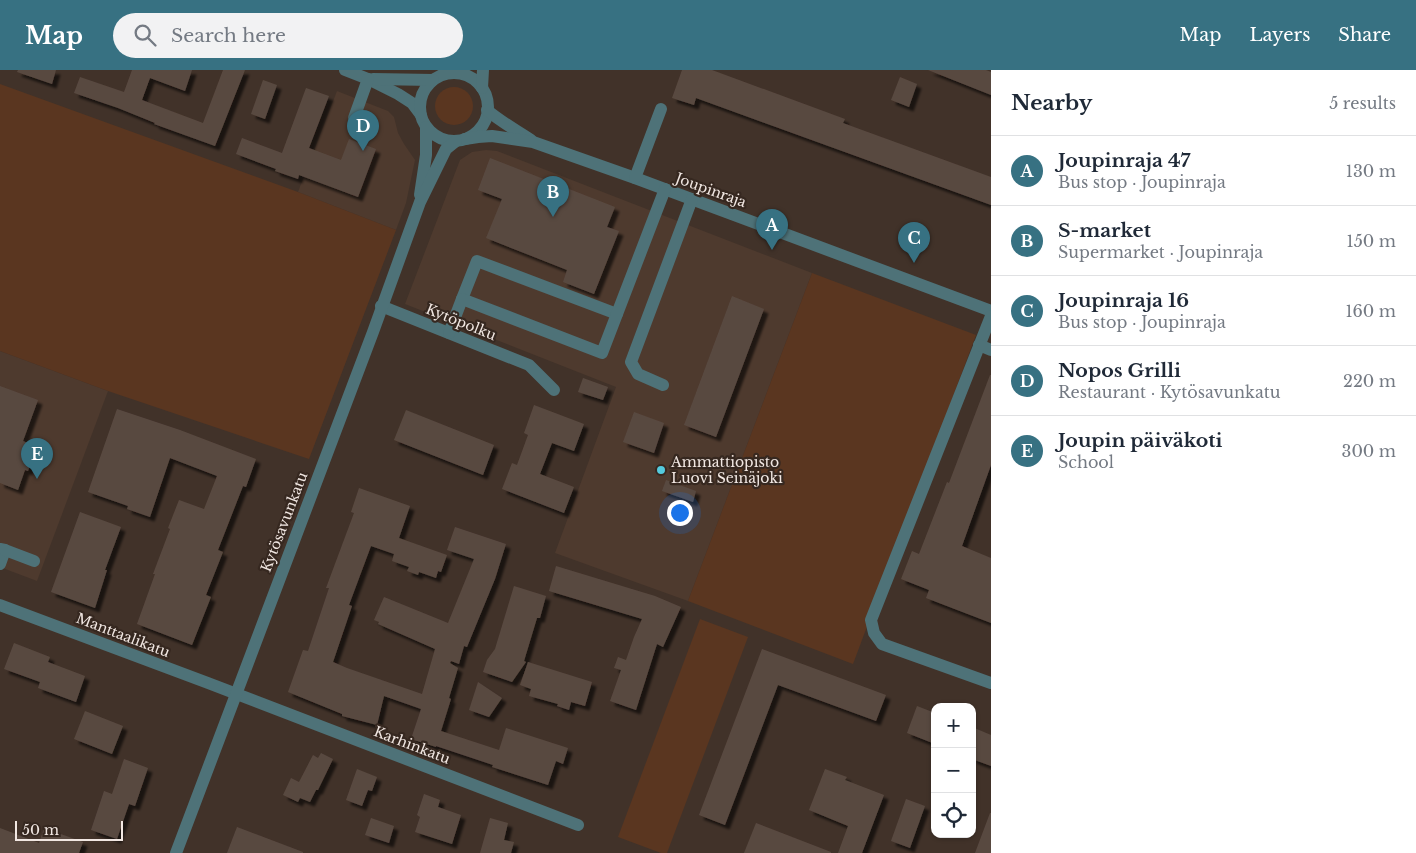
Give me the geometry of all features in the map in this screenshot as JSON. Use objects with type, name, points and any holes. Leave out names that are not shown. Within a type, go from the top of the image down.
[{"type":"street","points":[[345,70],[368,79],[412,103],[434,135],[444,140],[460,140],[474,134],[480,128],[487,110],[482,88],[483,70]]},
{"type":"street","points":[[424,121],[420,105],[426,87],[433,80],[456,72],[474,80],[482,88]]},
{"type":"street","points":[[368,79],[433,80]]},
{"type":"street","points":[[354,118],[368,79]]},
{"type":"street","name":"Joupinraja","points":[[487,110],[533,142]]},
{"type":"street","points":[[635,178],[661,110]]},
{"type":"street","name":"Kytösavunkatu","points":[[420,202],[426,155],[424,121]]},
{"type":"street","name":"Joupinraja","points":[[460,140],[478,136],[492,136],[533,142],[665,189],[991,311]]},
{"type":"street","name":"Kytösavunkatu","points":[[176,853],[373,332],[420,202],[446,149],[460,140]]},
{"type":"street","points":[[462,299],[602,353],[665,189]]},
{"type":"street","points":[[663,384],[638,374],[631,362],[692,199]]},
{"type":"street","points":[[449,333],[477,261],[617,314]]},
{"type":"street","name":"Kytöpolku","points":[[381,306],[529,365],[554,390]]},
{"type":"street","points":[[991,316],[872,620],[874,632],[882,644],[991,684]]},
{"type":"street","points":[[979,345],[991,350]]},
{"type":"street","points":[[0,564],[2,550],[34,561]]},
{"type":"street","name":"Manttaalikatu","points":[[0,605],[236,694]]},
{"type":"street","name":"Karhinkatu","points":[[236,694],[578,824]]},
{"type":"shaded area","points":[[0,84],[298,192],[396,230],[309,459],[108,391],[0,351]]},
{"type":"shaded area","points":[[454,87],[468,92],[473,106],[468,120],[454,125],[440,120],[435,106],[440,92]]},
{"type":"shaded area","points":[[337,91],[388,111],[394,117],[398,133],[415,160],[406,203],[396,230],[298,192]]},
{"type":"shaded area","points":[[497,151],[812,273],[688,601],[555,553],[616,387],[405,304],[460,160],[472,152]]},
{"type":"shaded area","points":[[812,273],[976,335],[853,664],[688,601]]},
{"type":"shaded area","points":[[0,351],[108,391],[37,581],[0,567]]},
{"type":"shaded area","points":[[700,619],[748,637],[667,853],[661,853],[618,837]]},
{"type":"building","points":[[18,70],[56,70],[52,84],[17,72]]},
{"type":"building","points":[[132,70],[192,70],[185,91],[150,78],[142,100],[203,123],[223,70],[245,70],[215,146],[74,93],[80,77],[124,92]]},
{"type":"building","points":[[682,70],[712,70],[845,119],[843,123],[991,177],[991,205],[696,98],[694,105],[672,98]]},
{"type":"building","points":[[928,70],[986,70],[991,72],[991,95]]},
{"type":"building","points":[[900,77],[917,84],[909,107],[891,100]]},
{"type":"building","points":[[263,80],[277,85],[265,119],[251,114]]},
{"type":"building","points":[[306,88],[329,96],[309,148],[341,160],[349,139],[376,149],[358,197],[299,175],[298,179],[275,171],[276,169],[236,154],[242,138],[282,153]]},
{"type":"building","points":[[490,158],[615,207],[607,227],[619,231],[594,294],[563,282],[567,270],[486,238],[502,199],[478,190]]},
{"type":"building","points":[[732,296],[764,309],[716,437],[684,425]]},
{"type":"building","points":[[990,375],[991,465],[962,546],[991,558],[991,623],[926,598],[929,590],[901,579],[912,551],[919,554],[947,482],[949,483]]},
{"type":"building","points":[[583,378],[608,387],[603,400],[578,392]]},
{"type":"building","points":[[0,386],[38,400],[23,441],[37,447],[28,471],[25,470],[18,490],[0,483]]},
{"type":"building","points":[[534,405],[584,424],[574,451],[552,443],[540,474],[574,487],[564,513],[502,489],[512,463],[517,465],[528,435],[524,433]]},
{"type":"building","points":[[117,409],[180,430],[256,459],[246,487],[243,486],[218,550],[223,552],[206,595],[211,597],[192,645],[137,624],[179,500],[204,509],[217,476],[170,458],[150,517],[127,509],[128,506],[88,492]]},
{"type":"building","points":[[406,410],[494,445],[483,475],[394,440]]},
{"type":"building","points":[[634,412],[664,423],[654,453],[623,442]]},
{"type":"building","points":[[666,480],[696,491],[693,502],[662,491]]},
{"type":"building","points":[[359,488],[410,506],[399,538],[447,555],[441,572],[438,571],[436,578],[419,572],[418,575],[407,571],[409,567],[392,561],[394,554],[371,546],[349,605],[352,606],[333,662],[422,694],[435,649],[378,624],[379,622],[374,620],[384,597],[448,623],[474,559],[447,550],[455,527],[506,544],[495,579],[467,647],[464,646],[459,664],[451,661],[450,663],[458,668],[441,731],[499,750],[506,728],[568,748],[563,764],[556,761],[548,785],[411,739],[421,709],[384,696],[377,725],[342,716],[342,714],[288,692],[303,650],[308,651],[329,588],[326,588],[354,513],[351,512]]},
{"type":"building","points":[[80,512],[121,527],[105,570],[107,570],[95,608],[51,592]]},
{"type":"building","points":[[556,566],[655,596],[681,607],[663,647],[657,644],[636,710],[610,701],[621,670],[614,668],[618,657],[626,660],[642,619],[549,591]]},
{"type":"building","points":[[514,586],[546,596],[540,618],[537,618],[524,661],[526,662],[512,682],[483,672],[487,660],[495,649]]},
{"type":"building","points":[[14,643],[50,657],[48,662],[85,676],[76,702],[38,688],[40,682],[4,669]]},
{"type":"building","points":[[762,649],[886,695],[876,721],[778,685],[725,825],[699,815]]},
{"type":"building","points":[[528,662],[592,682],[585,706],[571,702],[569,710],[557,706],[558,704],[529,696],[531,689],[520,685]]},
{"type":"building","points":[[478,682],[502,698],[489,717],[469,710]]},
{"type":"building","points":[[917,706],[931,711],[931,742],[907,733]]},
{"type":"building","points":[[85,711],[123,726],[112,754],[74,739]]},
{"type":"building","points":[[976,729],[991,735],[991,766],[976,760]]},
{"type":"building","points":[[321,753],[333,759],[310,802],[300,798],[298,802],[283,795],[291,778],[299,782],[313,755],[318,758]]},
{"type":"building","points":[[124,759],[148,768],[135,806],[129,804],[117,839],[91,830],[104,791],[112,794]]},
{"type":"building","points":[[357,769],[377,777],[372,791],[368,790],[362,806],[346,800]]},
{"type":"building","points":[[825,769],[847,777],[845,780],[884,795],[862,853],[838,853],[848,826],[809,810]]},
{"type":"building","points":[[424,794],[440,800],[438,807],[461,815],[452,844],[415,832],[420,817],[417,815]]},
{"type":"building","points":[[906,799],[925,806],[910,848],[891,841]]},
{"type":"building","points":[[990,813],[991,853],[975,853]]},
{"type":"building","points":[[371,818],[394,826],[389,843],[365,835]]},
{"type":"building","points":[[490,818],[508,823],[504,840],[514,842],[511,853],[480,853]]},
{"type":"building","points":[[756,823],[831,852],[831,853],[744,853]]},
{"type":"building","points":[[237,827],[303,852],[303,853],[227,853]]},
{"type":"building","points":[[0,828],[39,843],[44,828],[83,842],[79,853],[0,853]]},
{"type":"place","name":"Nopos Grilli","points":[[363,151]]},
{"type":"place","name":"S-market","points":[[553,217]]},
{"type":"place","name":"Joupinraja 47","points":[[772,250]]},
{"type":"place","name":"Joupinraja 16","points":[[914,263]]},
{"type":"place","name":"Ammattiopisto Luovi Seinäjoki","points":[[661,470]]},
{"type":"place","name":"Joupin päiväkoti","points":[[37,479]]}]
